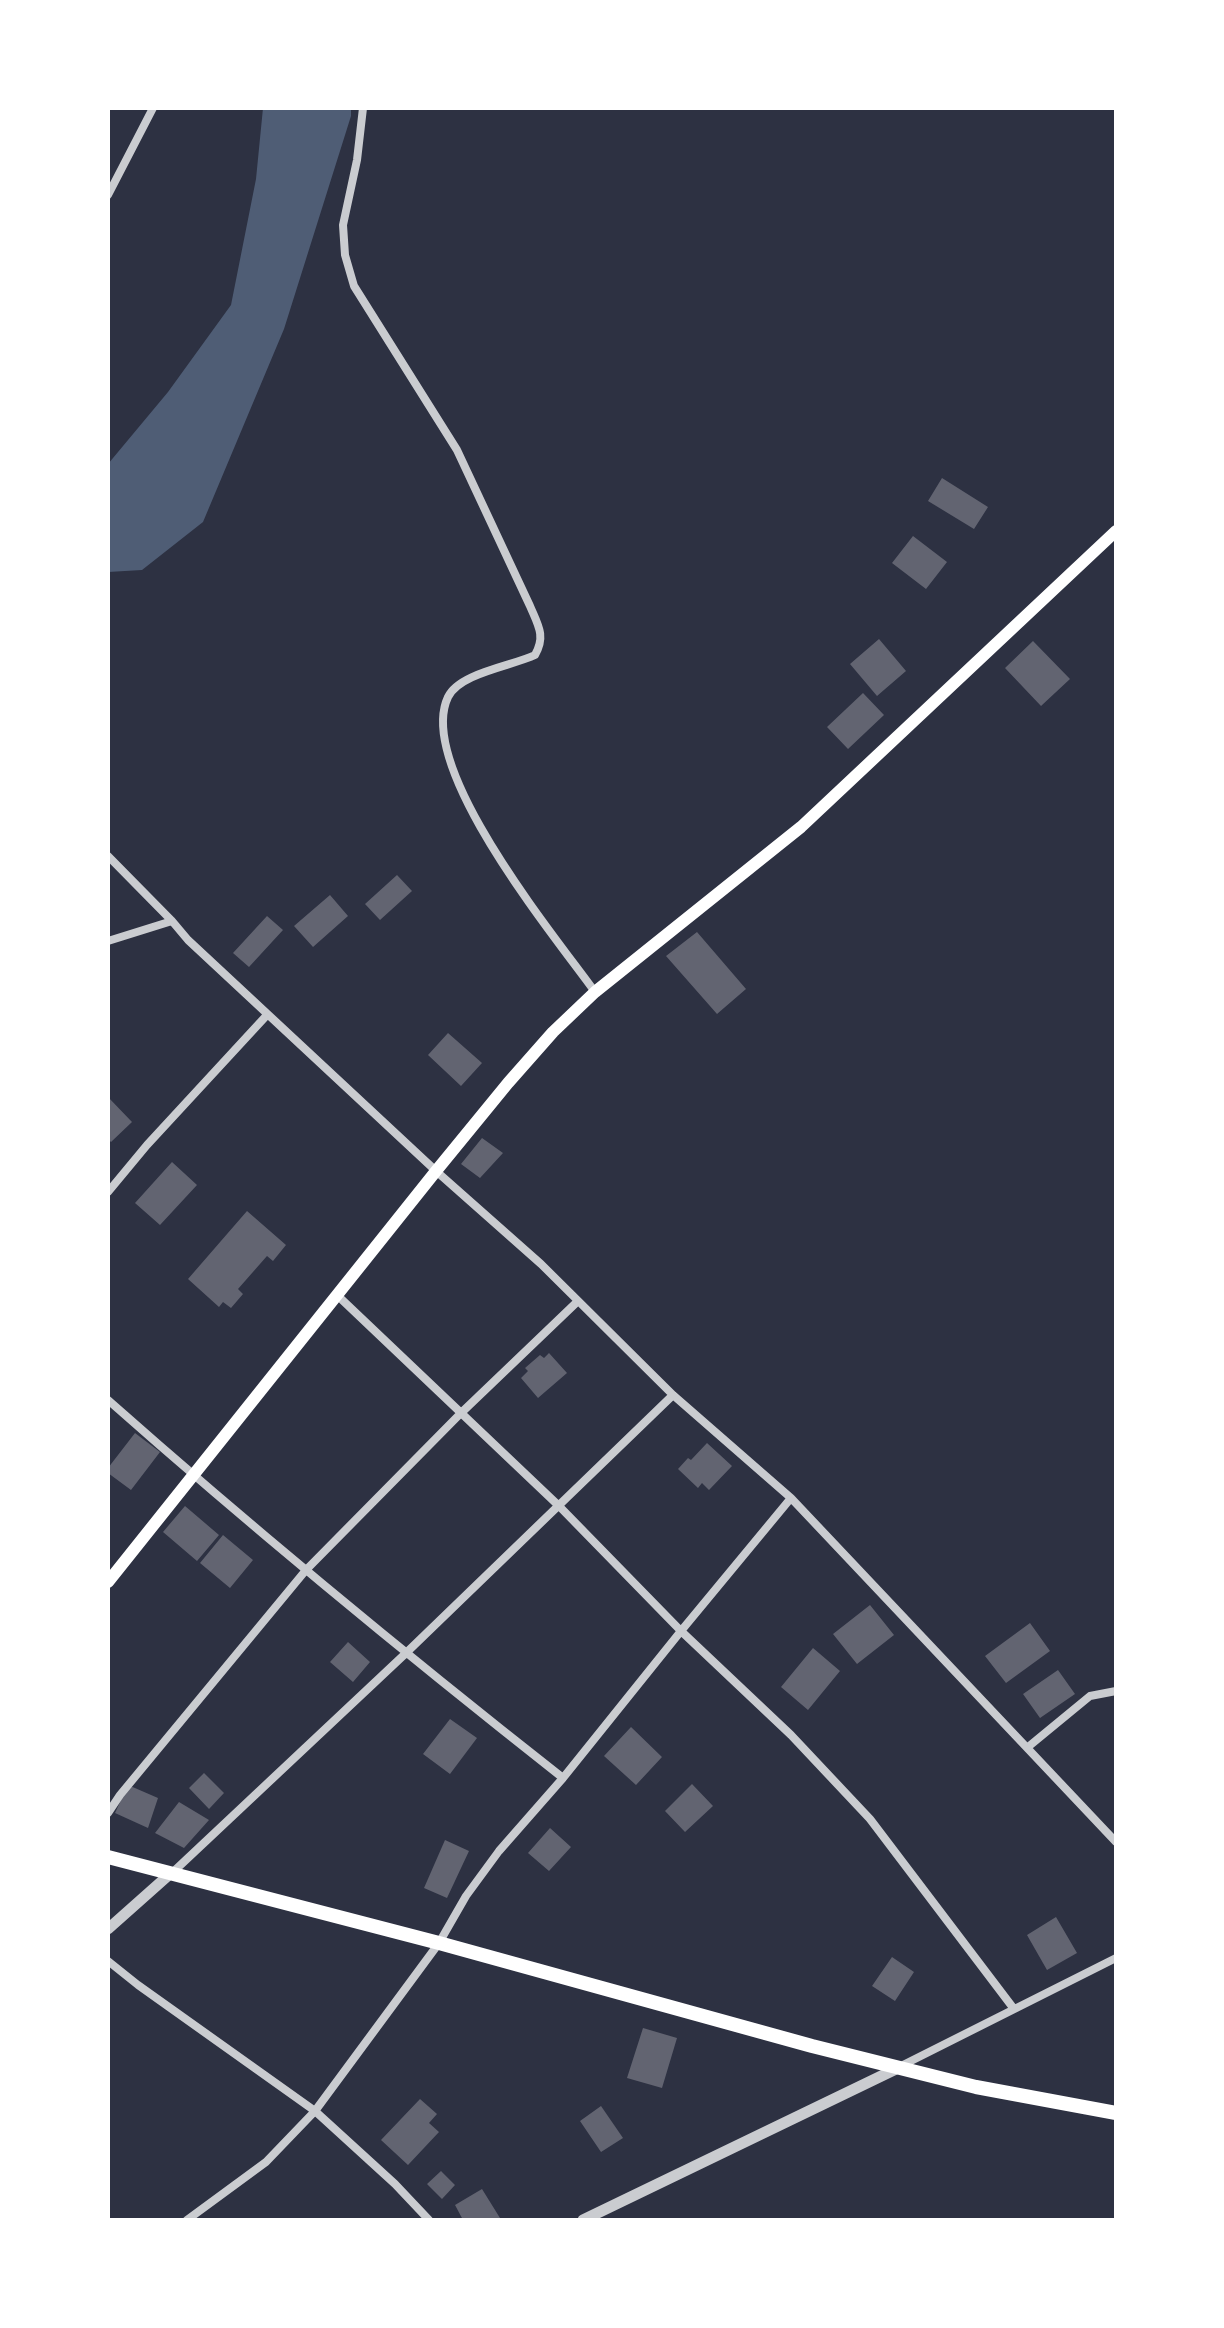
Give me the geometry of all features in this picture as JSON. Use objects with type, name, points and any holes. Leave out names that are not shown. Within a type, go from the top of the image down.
[{"type":"main road","points":[[108,1582],[436,1171],[553,1032],[595,992],[801,827],[1116,531]]},
{"type":"main road","points":[[108,1857],[898,2068],[976,2087],[1116,2113]]},
{"type":"street","points":[[108,195],[153,108]]},
{"type":"street","points":[[363,108],[357,160],[343,225],[345,255],[354,286],[457,450],[539,627],[541,643],[535,655],[473,676],[449,695],[443,717],[443,732],[455,776],[478,824],[595,992]]},
{"type":"street","points":[[108,856],[188,940],[267,1015],[541,1264],[673,1395],[791,1498],[1116,1842]]},
{"type":"street","points":[[108,941],[172,921]]},
{"type":"street","points":[[108,1192],[267,1015]]},
{"type":"street","points":[[337,1295],[559,1506],[681,1631],[791,1735],[870,1819],[1014,2009]]},
{"type":"street","points":[[108,1813],[306,1570],[460,1414],[578,1301]]},
{"type":"street","points":[[108,1929],[405,1654],[673,1395]]},
{"type":"street","points":[[108,1400],[405,1654],[563,1778]]},
{"type":"street","points":[[187,2220],[266,2162],[315,2111],[439,1943],[466,1896],[499,1851],[563,1778],[791,1498]]},
{"type":"street","points":[[1028,1747],[1090,1696],[1116,1691]]},
{"type":"street","points":[[583,2220],[898,2068],[1116,1958]]},
{"type":"street","points":[[108,1961],[315,2111],[395,2184],[429,2220]]},
{"type":"water","points":[[263,108],[351,108],[284,329],[203,522],[142,570],[108,572],[108,464],[168,392],[231,305],[256,179]]},
{"type":"building","points":[[942,478],[988,507],[974,529],[928,501]]},
{"type":"building","points":[[913,536],[947,562],[926,589],[892,563]]},
{"type":"building","points":[[879,639],[906,671],[877,696],[850,664]]},
{"type":"building","points":[[1033,641],[1070,679],[1041,706],[1005,668]]},
{"type":"building","points":[[863,693],[884,715],[848,749],[827,727]]},
{"type":"building","points":[[397,875],[412,891],[380,920],[365,904]]},
{"type":"building","points":[[330,895],[348,916],[313,947],[294,926]]},
{"type":"building","points":[[267,916],[283,930],[249,967],[233,953]]},
{"type":"building","points":[[697,932],[746,989],[717,1014],[666,956]]},
{"type":"building","points":[[448,1033],[482,1063],[461,1086],[428,1055]]},
{"type":"building","points":[[108,1097],[132,1122],[111,1142],[108,1139]]},
{"type":"building","points":[[482,1138],[503,1153],[480,1178],[461,1164]]},
{"type":"building","points":[[172,1162],[197,1185],[160,1225],[135,1203]]},
{"type":"building","points":[[247,1211],[286,1245],[273,1261],[267,1256],[238,1289],[243,1294],[231,1308],[223,1302],[219,1307],[188,1279]]},
{"type":"building","points":[[549,1353],[567,1373],[538,1398],[521,1378],[528,1371],[525,1368],[540,1355],[544,1358]]},
{"type":"building","points":[[135,1433],[160,1452],[131,1490],[108,1473],[108,1468]]},
{"type":"building","points":[[707,1443],[732,1466],[709,1490],[702,1483],[698,1488],[678,1469]]},
{"type":"building","points":[[185,1506],[219,1535],[197,1561],[163,1532]]},
{"type":"building","points":[[223,1535],[253,1560],[230,1588],[200,1563]]},
{"type":"building","points":[[870,1605],[894,1635],[857,1664],[833,1634]]},
{"type":"building","points":[[1030,1623],[1050,1651],[1006,1683],[985,1656]]},
{"type":"building","points":[[348,1642],[370,1662],[353,1682],[330,1662]]},
{"type":"building","points":[[813,1648],[840,1671],[808,1710],[781,1687]]},
{"type":"building","points":[[1058,1670],[1075,1694],[1040,1718],[1023,1694]]},
{"type":"building","points":[[450,1719],[477,1738],[450,1774],[423,1754]]},
{"type":"building","points":[[631,1727],[662,1757],[636,1785],[604,1756]]},
{"type":"building","points":[[204,1773],[224,1793],[209,1809],[189,1788]]},
{"type":"building","points":[[692,1784],[713,1806],[685,1832],[665,1811]]},
{"type":"building","points":[[128,1785],[158,1798],[148,1828],[115,1813]]},
{"type":"building","points":[[179,1802],[209,1820],[184,1848],[155,1833]]},
{"type":"building","points":[[550,1828],[571,1847],[549,1871],[528,1853]]},
{"type":"building","points":[[445,1840],[469,1851],[447,1898],[424,1888]]},
{"type":"building","points":[[1056,1917],[1077,1953],[1047,1970],[1027,1935]]},
{"type":"building","points":[[892,1957],[914,1972],[895,2001],[872,1986]]},
{"type":"building","points":[[643,2028],[677,2038],[662,2088],[627,2078]]},
{"type":"building","points":[[420,2099],[437,2114],[429,2123],[439,2132],[408,2165],[381,2140]]},
{"type":"building","points":[[601,2106],[623,2138],[601,2152],[580,2121]]},
{"type":"building","points":[[441,2171],[455,2185],[442,2199],[427,2184]]},
{"type":"building","points":[[482,2189],[500,2218],[463,2220],[455,2205]]}]
